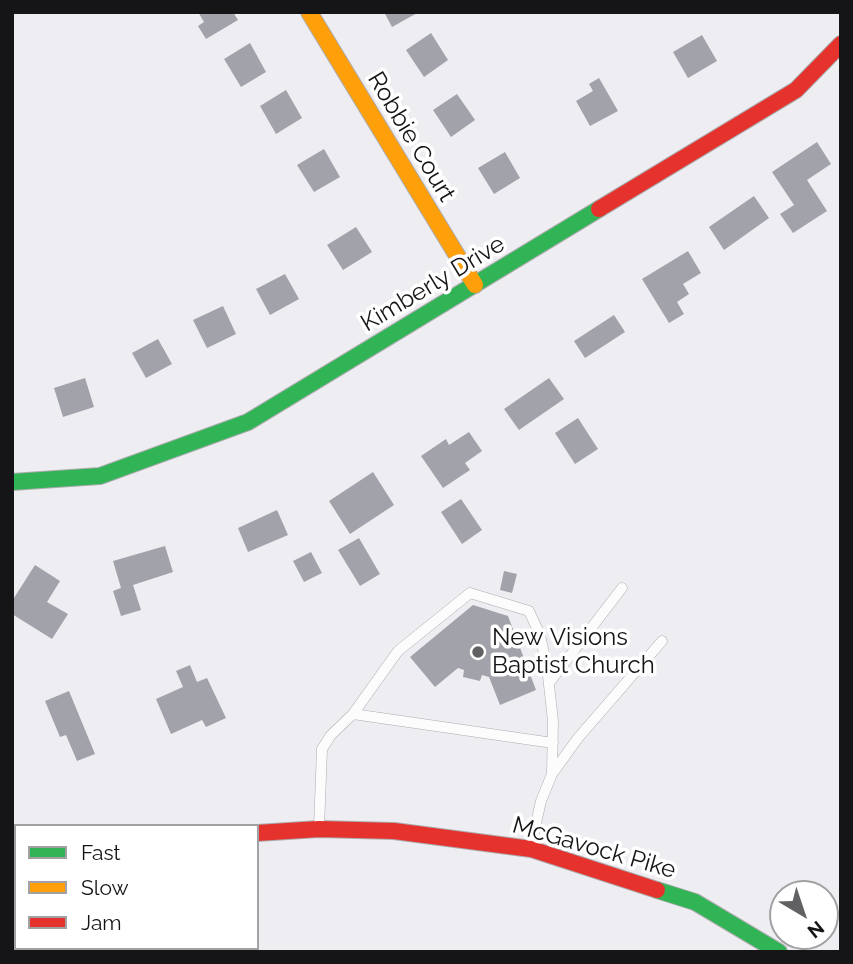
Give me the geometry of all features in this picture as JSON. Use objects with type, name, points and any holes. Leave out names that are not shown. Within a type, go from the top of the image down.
[{"type":"street","name":"Robbie Court","points":[[309,12],[475,285]]},
{"type":"street","name":"Kimberly Drive","points":[[12,482],[100,476],[248,422],[796,90],[841,44]]},
{"type":"street","name":"McGavock Pike","points":[[259,833],[319,829],[415,833],[531,849],[695,901],[779,952]]},
{"type":"lane","points":[[549,683],[622,588]]},
{"type":"lane","points":[[319,829],[322,749],[331,735],[353,714],[397,651],[470,593],[529,611],[540,635],[549,683],[552,774]]},
{"type":"lane","points":[[531,849],[541,801],[552,774],[578,738],[662,641]]},
{"type":"lane","points":[[353,714],[553,743]]},
{"type":"building","points":[[198,12],[233,12],[238,20],[206,39],[198,26],[204,22]]},
{"type":"building","points":[[384,12],[419,12],[392,27]]},
{"type":"building","points":[[431,33],[448,60],[424,77],[406,50]]},
{"type":"building","points":[[702,35],[717,61],[688,78],[673,52]]},
{"type":"building","points":[[250,43],[266,72],[241,87],[224,59]]},
{"type":"building","points":[[599,78],[618,111],[590,126],[576,101],[593,91],[589,84]]},
{"type":"building","points":[[286,90],[302,118],[276,134],[260,106]]},
{"type":"building","points":[[457,94],[475,120],[451,137],[433,110]]},
{"type":"building","points":[[817,142],[831,164],[807,180],[827,211],[793,233],[780,214],[794,205],[772,172]]},
{"type":"building","points":[[324,149],[340,177],[314,192],[297,165]]},
{"type":"building","points":[[505,152],[520,178],[494,194],[478,168]]},
{"type":"building","points":[[754,196],[769,218],[724,250],[709,227]]},
{"type":"building","points":[[356,227],[372,252],[343,270],[327,245]]},
{"type":"building","points":[[688,251],[701,273],[683,284],[689,294],[677,302],[684,314],[669,323],[642,279]]},
{"type":"building","points":[[285,274],[299,299],[270,315],[256,289]]},
{"type":"building","points":[[223,306],[236,334],[207,348],[193,320]]},
{"type":"building","points":[[614,315],[625,332],[585,358],[574,341]]},
{"type":"building","points":[[158,339],[172,364],[146,378],[132,353]]},
{"type":"building","points":[[85,378],[94,407],[63,417],[54,388]]},
{"type":"building","points":[[549,378],[564,399],[519,430],[504,409]]},
{"type":"building","points":[[578,418],[598,449],[575,464],[555,433]]},
{"type":"building","points":[[469,432],[482,451],[465,463],[470,470],[443,488],[421,456],[446,439],[449,445]]},
{"type":"building","points":[[373,472],[394,505],[350,534],[329,501]]},
{"type":"building","points":[[461,499],[482,530],[462,544],[441,512]]},
{"type":"building","points":[[277,510],[288,535],[248,552],[238,528]]},
{"type":"building","points":[[359,538],[380,574],[360,586],[338,550]]},
{"type":"building","points":[[165,546],[173,572],[133,585],[141,610],[121,616],[113,591],[121,588],[113,561]]},
{"type":"building","points":[[311,552],[322,573],[304,582],[293,561]]},
{"type":"building","points":[[35,565],[60,581],[47,602],[68,614],[52,639],[12,614],[12,601]]},
{"type":"building","points":[[504,571],[517,574],[512,593],[500,590]]},
{"type":"building","points":[[473,605],[508,616],[536,690],[500,705],[489,677],[482,675],[480,681],[463,677],[464,670],[458,668],[435,687],[410,657]]},
{"type":"building","points":[[190,665],[197,682],[207,678],[226,718],[206,727],[202,720],[171,734],[156,699],[183,687],[176,671]]},
{"type":"building","points":[[69,691],[95,754],[77,761],[66,735],[60,737],[45,701]]},
{"type":"traffic: fast","points":[[12,482],[100,476],[248,422],[599,209]]},
{"type":"traffic: fast","points":[[657,890],[695,902],[779,952]]},
{"type":"traffic: slow","points":[[309,12],[475,285]]},
{"type":"traffic: jam","points":[[599,209],[796,90],[841,44]]},
{"type":"traffic: jam","points":[[259,833],[319,829],[394,831],[531,849],[657,890]]},
{"type":"place","name":"New Visions Baptist Church","points":[[478,652]]}]
